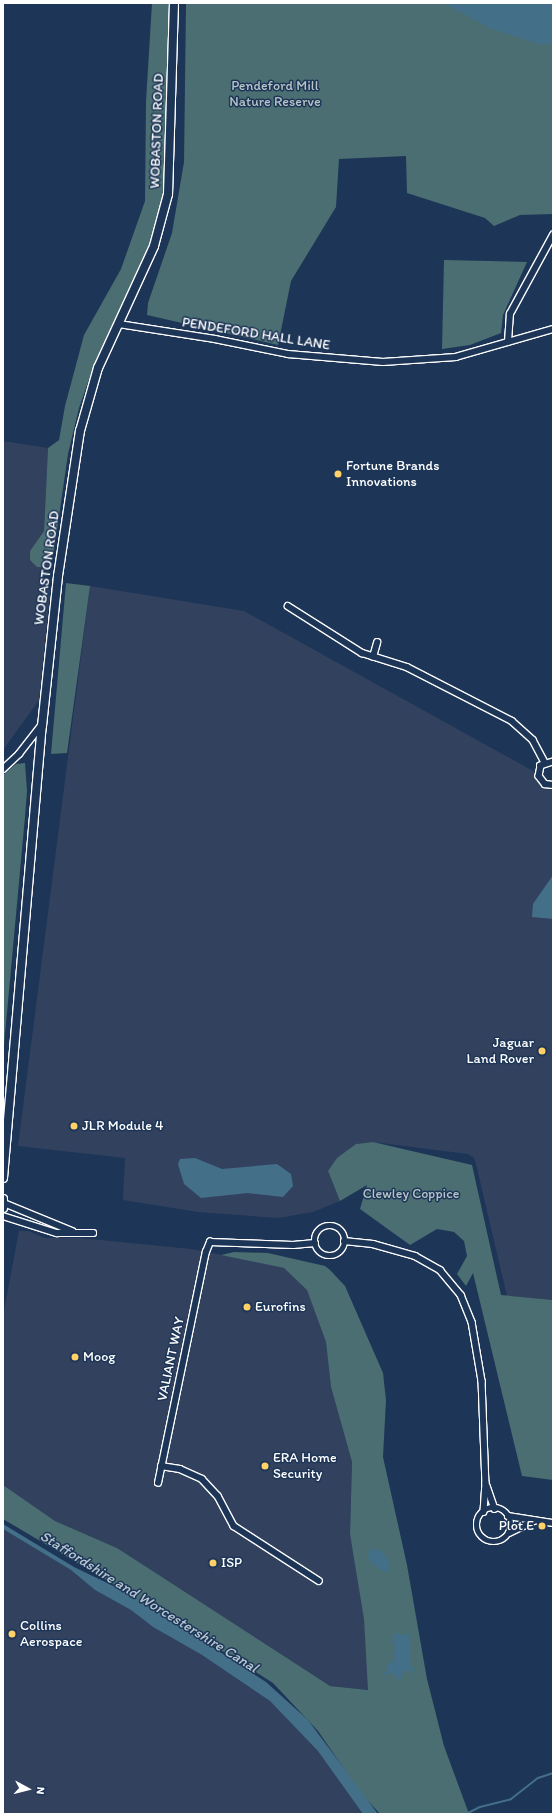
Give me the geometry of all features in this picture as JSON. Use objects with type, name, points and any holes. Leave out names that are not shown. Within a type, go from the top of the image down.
[{"type":"street","name":"WOBASTON ROAD","points":[[3,1178],[42,726],[58,576],[80,431],[98,368],[154,246],[168,194],[174,3]]},
{"type":"street","points":[[508,342],[510,314],[553,235]]},
{"type":"street","name":"PENDEFORD HALL LANE","points":[[119,324],[215,339],[288,354],[359,361],[420,361],[456,357],[553,329]]},
{"type":"street","points":[[288,606],[346,645],[373,657],[407,667],[512,721],[533,740],[545,763]]},
{"type":"street","points":[[373,657],[377,643]]},
{"type":"street","points":[[3,769],[19,754],[42,726]]},
{"type":"street","points":[[553,762],[545,763],[541,766],[539,776],[545,784],[553,785]]},
{"type":"street","points":[[3,1203],[75,1233]]},
{"type":"street","points":[[3,1216],[57,1233],[93,1233]]},
{"type":"street","points":[[329,1226],[340,1231],[344,1242],[343,1248],[334,1256],[321,1254],[315,1243],[318,1231],[329,1226]]},
{"type":"street","name":"VALIANT WAY","points":[[158,1483],[206,1252],[210,1242],[293,1245],[315,1243]]},
{"type":"street","points":[[344,1242],[373,1244],[415,1256],[440,1270],[460,1295],[472,1322],[480,1359],[485,1408],[486,1483],[484,1512],[478,1522],[483,1537],[497,1542],[509,1532],[534,1521]]},
{"type":"street","points":[[161,1466],[180,1469],[202,1479],[218,1496],[228,1518],[238,1530],[319,1581]]},
{"type":"street","points":[[486,1483],[495,1508],[508,1516],[553,1523]]},
{"type":"street","points":[[484,1512],[495,1508]]},
{"type":"street","points":[[508,1516],[511,1524],[509,1532]]},
{"type":"shaded area","points":[[443,3],[553,3],[553,44],[539,44],[492,29]]},
{"type":"shaded area","points":[[3,441],[48,448],[44,531],[30,551],[44,563],[45,557],[54,551],[49,567],[41,572],[39,581],[48,586],[50,592],[39,700],[3,750]]},
{"type":"shaded area","points":[[90,586],[244,611],[553,782],[553,1300],[507,1296],[476,1164],[474,1158],[468,1154],[373,1142],[356,1144],[328,1171],[340,1201],[313,1212],[278,1218],[198,1212],[123,1200],[125,1158],[18,1146]]},
{"type":"shaded area","points":[[553,875],[553,919],[532,917],[533,904]]},
{"type":"shaded area","points":[[195,1158],[222,1169],[277,1164],[291,1174],[293,1186],[283,1197],[248,1193],[201,1198],[184,1184],[178,1164],[180,1159]]},
{"type":"shaded area","points":[[19,1231],[28,1231],[45,1238],[80,1238],[191,1249],[238,1258],[284,1268],[307,1289],[326,1342],[331,1387],[352,1462],[350,1534],[363,1590],[369,1690],[330,1686],[260,1643],[117,1548],[55,1521],[3,1485],[3,1316]]},
{"type":"shaded area","points":[[3,1524],[74,1567],[134,1596],[266,1682],[308,1720],[378,1814],[363,1814],[318,1751],[270,1701],[202,1655],[153,1627],[131,1610],[95,1590],[71,1570],[3,1529]]},
{"type":"shaded area","points":[[3,1529],[71,1570],[95,1590],[131,1610],[153,1627],[202,1655],[270,1701],[319,1751],[363,1814],[3,1814]]},
{"type":"shaded area","points":[[369,1549],[380,1550],[389,1560],[390,1569],[386,1572],[380,1570],[368,1559]]},
{"type":"shaded area","points":[[395,1632],[402,1635],[410,1634],[410,1665],[416,1672],[405,1670],[399,1682],[396,1676],[391,1673],[381,1676],[388,1669],[387,1665],[396,1658],[393,1656],[396,1647],[392,1643]]},
{"type":"green space","points":[[152,3],[169,3],[169,96],[165,194],[150,245],[93,368],[79,408],[68,454],[54,551],[45,557],[42,567],[37,567],[30,560],[30,551],[44,531],[48,448],[59,440],[65,406],[84,335],[121,269],[145,201],[146,101]]},
{"type":"green space","name":"Pendeford Mill Nature Reserve","points":[[186,3],[553,3],[553,214],[520,215],[494,226],[485,218],[407,193],[406,156],[339,159],[336,207],[291,281],[278,345],[147,315],[148,303],[172,233],[184,162]]},
{"type":"green space","points":[[444,260],[527,262],[503,315],[501,333],[470,345],[442,349]]},
{"type":"green space","points":[[66,583],[90,586],[67,753],[51,754]]},
{"type":"green space","points":[[25,763],[27,791],[3,1056],[3,775],[16,764]]},
{"type":"green space","name":"Clewley Coppice","points":[[373,1142],[472,1165],[501,1295],[553,1300],[553,1480],[522,1476],[473,1273],[466,1286],[457,1274],[467,1256],[464,1241],[454,1232],[437,1229],[410,1245],[360,1209],[367,1185],[340,1201],[328,1171],[337,1158],[356,1144]]},
{"type":"green space","points":[[234,1252],[268,1253],[325,1266],[330,1270],[345,1286],[383,1373],[386,1400],[383,1457],[407,1565],[427,1679],[444,1746],[469,1814],[380,1814],[360,1792],[318,1731],[273,1683],[157,1610],[3,1519],[3,1485],[55,1521],[117,1548],[330,1686],[368,1690],[364,1619],[350,1534],[352,1462],[331,1387],[326,1342],[307,1290],[284,1268],[221,1255]]},
{"type":"waterway","points":[[466,1814],[480,1807],[511,1799],[538,1778],[553,1773]]},
{"type":"place","name":"Fortune Brands Innovations","points":[[338,474]]},
{"type":"place","name":"Jaguar Land Rover","points":[[542,1051]]},
{"type":"place","name":"JLR Module 4","points":[[74,1126]]},
{"type":"place","name":"Eurofins","points":[[247,1307]]},
{"type":"place","name":"Moog","points":[[75,1357]]},
{"type":"place","name":"ERA Home Security","points":[[265,1466]]},
{"type":"place","name":"Plot E","points":[[542,1526]]},
{"type":"place","name":"ISP","points":[[213,1563]]},
{"type":"place","name":"Collins Aerospace","points":[[12,1634]]},
{"type":"water label","name":"Staffordshire and Worcestershire Canal","points":[[149,1602]]}]
